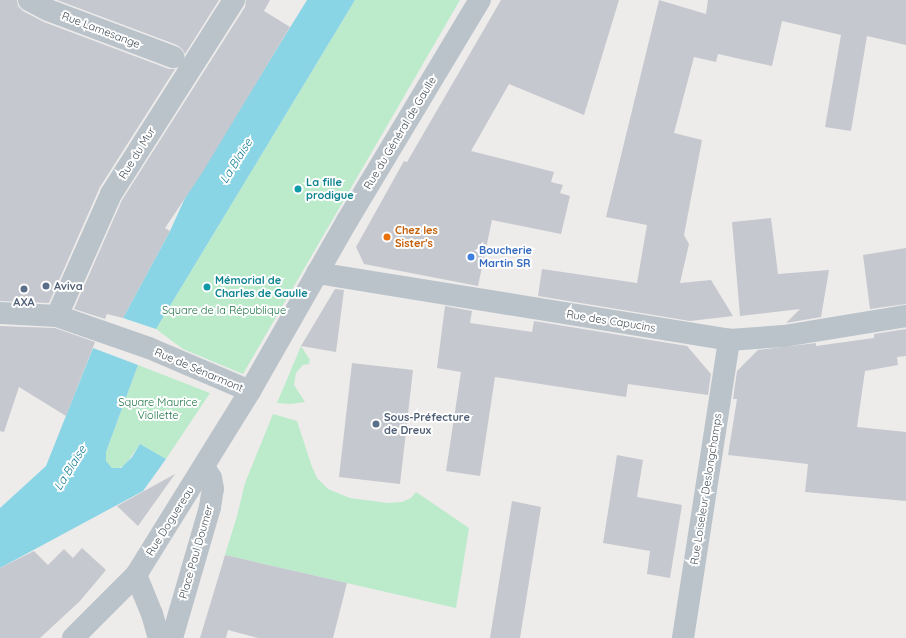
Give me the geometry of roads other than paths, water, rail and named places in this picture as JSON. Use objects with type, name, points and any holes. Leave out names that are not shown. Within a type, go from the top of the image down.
[{"type":"street","name":"Rue Lamesange","points":[[29,0],[48,10],[173,57]]},
{"type":"street","name":"Rue du Mur","points":[[57,316],[111,194],[234,0]]},
{"type":"street","name":"Rue du Général de Gaulle","points":[[250,391],[317,273],[480,0]]},
{"type":"street","name":"Rue des Capucins","points":[[317,273],[729,340],[784,336],[906,316]]},
{"type":"street","points":[[0,313],[57,316]]},
{"type":"street","name":"Rue de Sénarmont","points":[[57,316],[149,348],[250,391]]},
{"type":"street","name":"Rue Loiseleur Deslongchamps","points":[[683,638],[729,340]]},
{"type":"street","name":"Rue Doguereau","points":[[73,638],[136,575],[250,391]]},
{"type":"street","name":"Place Paul Doumer","points":[[172,638],[210,507],[213,489],[211,478],[204,467]]},
{"type":"street","points":[[136,575],[152,614],[159,638]]},
{"type":"water","name":"La Blaise","points":[[307,0],[355,0],[156,329],[123,318],[170,231],[185,198]]},
{"type":"water","name":"La Blaise","points":[[93,348],[138,365],[106,452],[106,461],[112,468],[121,468],[132,457],[140,444],[166,459],[143,491],[0,568],[0,508],[46,466]]},
{"type":"place","name":"La fille prodigue","points":[[298,189]]},
{"type":"place","name":"Chez les Sister's","points":[[387,237]]},
{"type":"place","name":"Boucherie Martin SR","points":[[471,257]]},
{"type":"place","name":"Aviva","points":[[46,286]]},
{"type":"place","name":"Mémorial de Charles de Gaulle","points":[[207,287]]},
{"type":"place","name":"AXA","points":[[24,289]]},
{"type":"place","name":"Sous-Préfecture de Dreux","points":[[376,424]]},
{"type":"park label","name":"Square de la République","points":[[224,310]]},
{"type":"park label","name":"Square Maurice Viollette","points":[[158,409]]}]
